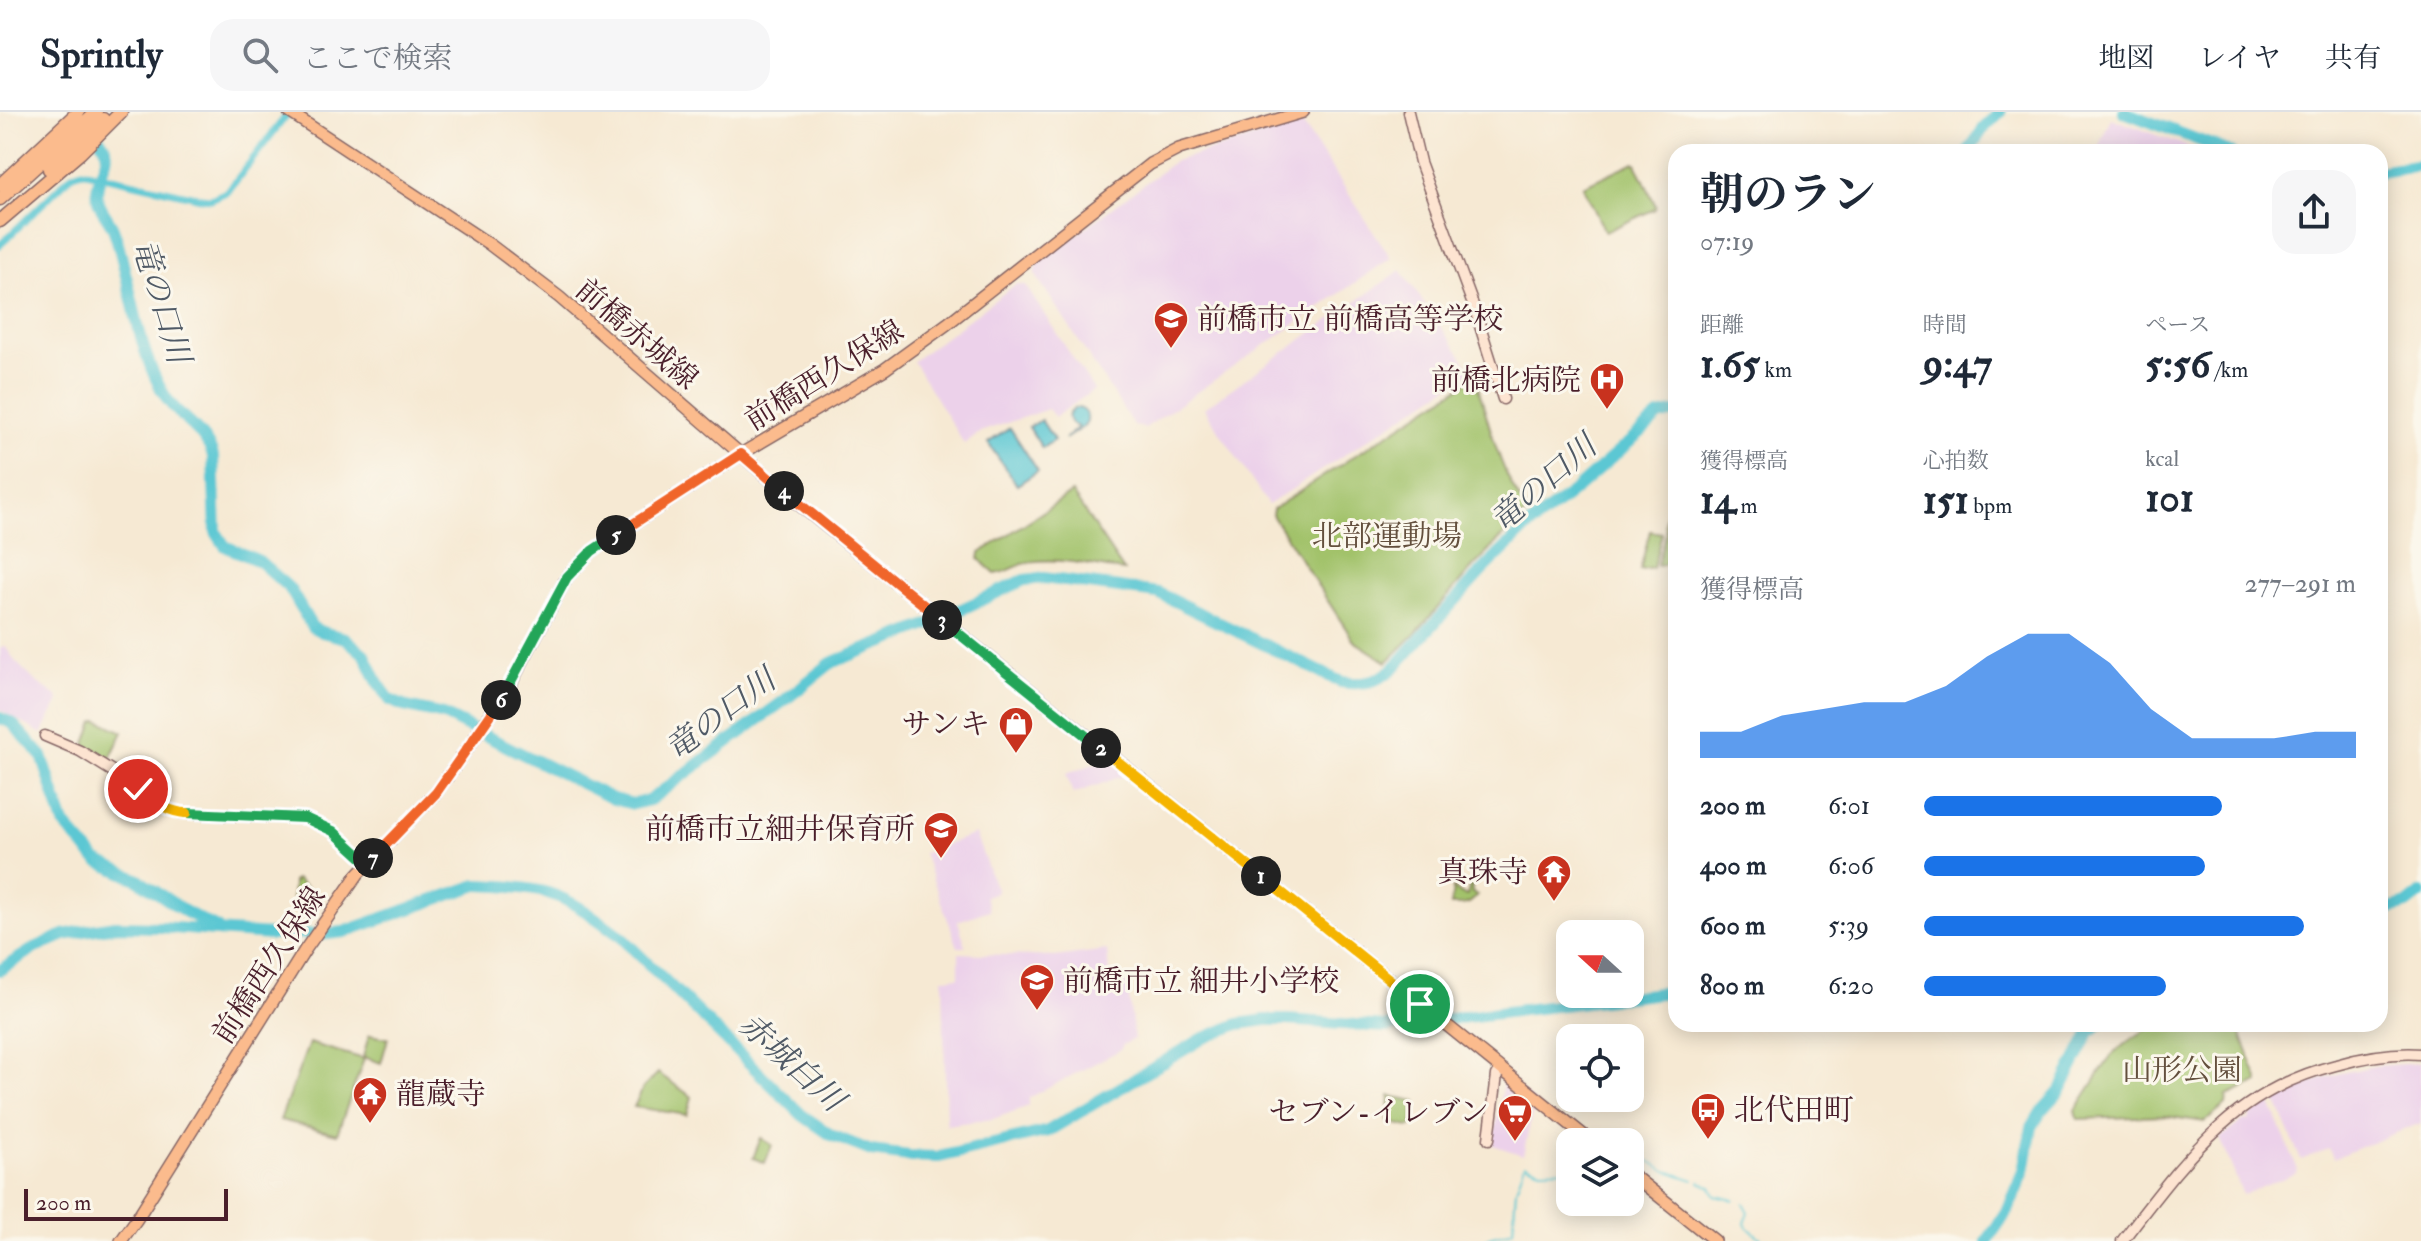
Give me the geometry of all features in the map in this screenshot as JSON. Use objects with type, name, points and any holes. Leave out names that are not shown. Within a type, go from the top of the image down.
[{"type":"highway","points":[[0,221],[77,143],[96,112]]},
{"type":"highway","points":[[0,185],[110,112]]},
{"type":"highway","points":[[0,215],[77,143],[90,123],[121,112]]},
{"type":"highway","points":[[0,199],[77,143]]},
{"type":"main road","name":"前橋赤城線","points":[[291,113],[489,244],[559,297],[741,454],[941,619],[1501,1069]]},
{"type":"main road","name":"前橋西久保線","points":[[121,1241],[306,948],[368,863],[436,793],[479,733],[575,566],[592,551],[741,454],[885,369],[1150,164],[1179,149],[1298,114]]},
{"type":"main road","points":[[1501,1069],[1575,1128]]},
{"type":"main road","points":[[1644,1184],[1715,1241]]},
{"type":"street","points":[[1408,112],[1420,162],[1476,313],[1503,399]]},
{"type":"street","points":[[45,736],[80,751],[159,805],[180,813],[305,818],[333,831],[368,863]]},
{"type":"street","points":[[2122,1241],[2177,1170],[2239,1108],[2269,1090],[2314,1070],[2370,1057],[2421,1054]]},
{"type":"street","points":[[1489,1139],[1497,1075],[1501,1069]]},
{"type":"shaded area","points":[[2111,118],[2181,144],[2100,144]]},
{"type":"shaded area","name":"前橋市立 前橋高等学校","points":[[1302,123],[1391,258],[1145,428],[1134,426],[1035,274],[1038,263],[1175,161]]},
{"type":"shaded area","points":[[1401,270],[1472,371],[1268,505],[1204,408]]},
{"type":"shaded area","points":[[1016,284],[1025,285],[1094,390],[1055,417],[1048,409],[980,432],[964,444],[913,361]]},
{"type":"shaded area","points":[[6,647],[35,681],[57,696],[59,701],[42,734],[0,710],[0,648]]},
{"type":"shaded area","points":[[1109,759],[1128,774],[1073,794],[1066,774]]},
{"type":"shaded area","points":[[975,834],[997,892],[985,896],[989,910],[958,921],[966,947],[958,947],[923,853]]},
{"type":"shaded area","name":"前橋市立 細井小学校","points":[[1107,950],[1110,984],[1127,982],[1134,1039],[1120,1050],[1029,1098],[1029,1106],[993,1119],[946,1125],[943,978],[959,977],[959,953],[1055,957]]},
{"type":"shaded area","points":[[2421,1063],[2421,1123],[2333,1158],[2329,1149],[2301,1160],[2276,1100],[2310,1083],[2341,1073],[2375,1066]]},
{"type":"shaded area","points":[[1506,1080],[1535,1102],[1523,1155],[1493,1145],[1503,1081]]},
{"type":"shaded area","points":[[2270,1102],[2298,1170],[2243,1195],[2220,1138],[2244,1120],[2249,1121],[2250,1115]]},
{"type":"green space","points":[[1634,162],[1655,209],[1605,232],[1583,186]]},
{"type":"green space","name":"北部運動場","points":[[1475,377],[1502,464],[1528,511],[1387,662],[1354,641],[1272,515],[1273,509]]},
{"type":"green space","points":[[1072,493],[1124,571],[1042,561],[995,574],[979,559],[980,553]]},
{"type":"green space","points":[[1668,506],[1668,564],[1658,566],[1666,532]]},
{"type":"green space","points":[[1650,531],[1662,533],[1653,568],[1640,570]]},
{"type":"green space","points":[[98,720],[123,732],[108,762],[85,746],[94,722]]},
{"type":"green space","points":[[296,879],[316,896],[302,911],[292,911],[293,882]]},
{"type":"green space","points":[[1472,882],[1472,893],[1477,895],[1474,899],[1466,904],[1451,905],[1453,887],[1467,896]]},
{"type":"green space","name":"山形公園","points":[[2143,1032],[2240,1032],[2259,1082],[2227,1096],[2226,1105],[2205,1122],[2165,1116],[2078,1119],[2076,1110],[2111,1056]]},
{"type":"green space","points":[[369,1035],[388,1038],[381,1063],[363,1057]]},
{"type":"green space","points":[[309,1043],[364,1059],[337,1134],[280,1120]]},
{"type":"green space","points":[[658,1073],[692,1097],[687,1115],[634,1107],[643,1088]]},
{"type":"green space","points":[[1390,1096],[1416,1101],[1412,1126],[1388,1122]]},
{"type":"green space","points":[[761,1138],[772,1145],[765,1163],[753,1158]]},
{"type":"water","points":[[1075,408],[1084,411],[1087,421],[1065,439],[1078,427],[1069,419]]},
{"type":"water","points":[[1041,420],[1054,440],[1042,448],[1029,427]]},
{"type":"water","points":[[1010,428],[1038,471],[1017,485],[988,443]]},
{"type":"waterway","points":[[0,245],[73,174],[82,171],[211,199],[228,191],[289,112]]},
{"type":"waterway","name":"竜の口川","points":[[1973,144],[2000,112]]},
{"type":"waterway","name":"竜の口川","points":[[2124,112],[2209,144]]},
{"type":"waterway","name":"竜の口川","points":[[89,130],[105,146],[107,154],[98,185],[98,200],[115,234],[152,370],[167,399],[205,440],[213,456],[216,532],[225,546],[259,561],[290,589],[312,627],[345,638],[365,655],[390,700],[444,715],[613,799],[633,804],[650,800],[831,663],[930,624],[1024,580],[1043,578],[1158,593],[1341,682],[1362,683],[1380,678],[1392,670],[1482,571],[1525,529],[1574,491],[1659,416],[1668,414]]},
{"type":"waterway","name":"竜の口川","points":[[2388,171],[2421,165]]},
{"type":"waterway","points":[[0,718],[12,723],[42,756],[64,824],[97,861],[137,879],[186,912],[217,928]]},
{"type":"waterway","name":"赤城白川","points":[[0,970],[35,948],[64,935],[115,926],[318,935],[344,932],[477,885],[540,891],[577,906],[620,936],[802,1115],[831,1135],[871,1151],[939,1157],[1048,1131],[1202,1039],[1238,1024],[1286,1020],[1385,1027],[1668,992]]},
{"type":"waterway","points":[[2388,910],[2407,904],[2421,893]]},
{"type":"waterway","points":[[1987,1241],[2008,1210],[2024,1171],[2032,1127],[2061,1090],[2090,1032]]},
{"type":"waterway","points":[[1644,1163],[1646,1160],[1694,1180]]},
{"type":"waterway","points":[[1483,1241],[1513,1230],[1516,1189],[1525,1164],[1541,1170],[1556,1169]]},
{"type":"waterway","points":[[1700,1182],[1711,1187],[1715,1196],[1735,1200]]},
{"type":"waterway","points":[[1744,1203],[1749,1212],[1746,1226],[1764,1241]]},
{"type":"place","name":"前橋市立 前橋高等学校","points":[[1171,350]]},
{"type":"place","name":"前橋北病院","points":[[1607,411]]},
{"type":"place","name":"サンキ","points":[[1016,755]]},
{"type":"place","name":"前橋市立細井保育所","points":[[941,860]]},
{"type":"place","name":"真珠寺","points":[[1554,903]]},
{"type":"place","name":"前橋市立 細井小学校","points":[[1037,1012]]},
{"type":"place","name":"龍蔵寺","points":[[370,1125]]},
{"type":"place","name":"北代田町","points":[[1708,1141]]},
{"type":"place","name":"セブン-イレブン","points":[[1515,1143]]},
{"type":"route","points":[[138,789],[159,805],[180,813],[305,818],[333,831],[368,863],[436,793],[475,738],[519,669],[575,566],[592,551],[741,454],[796,502],[1420,1004]]}]
